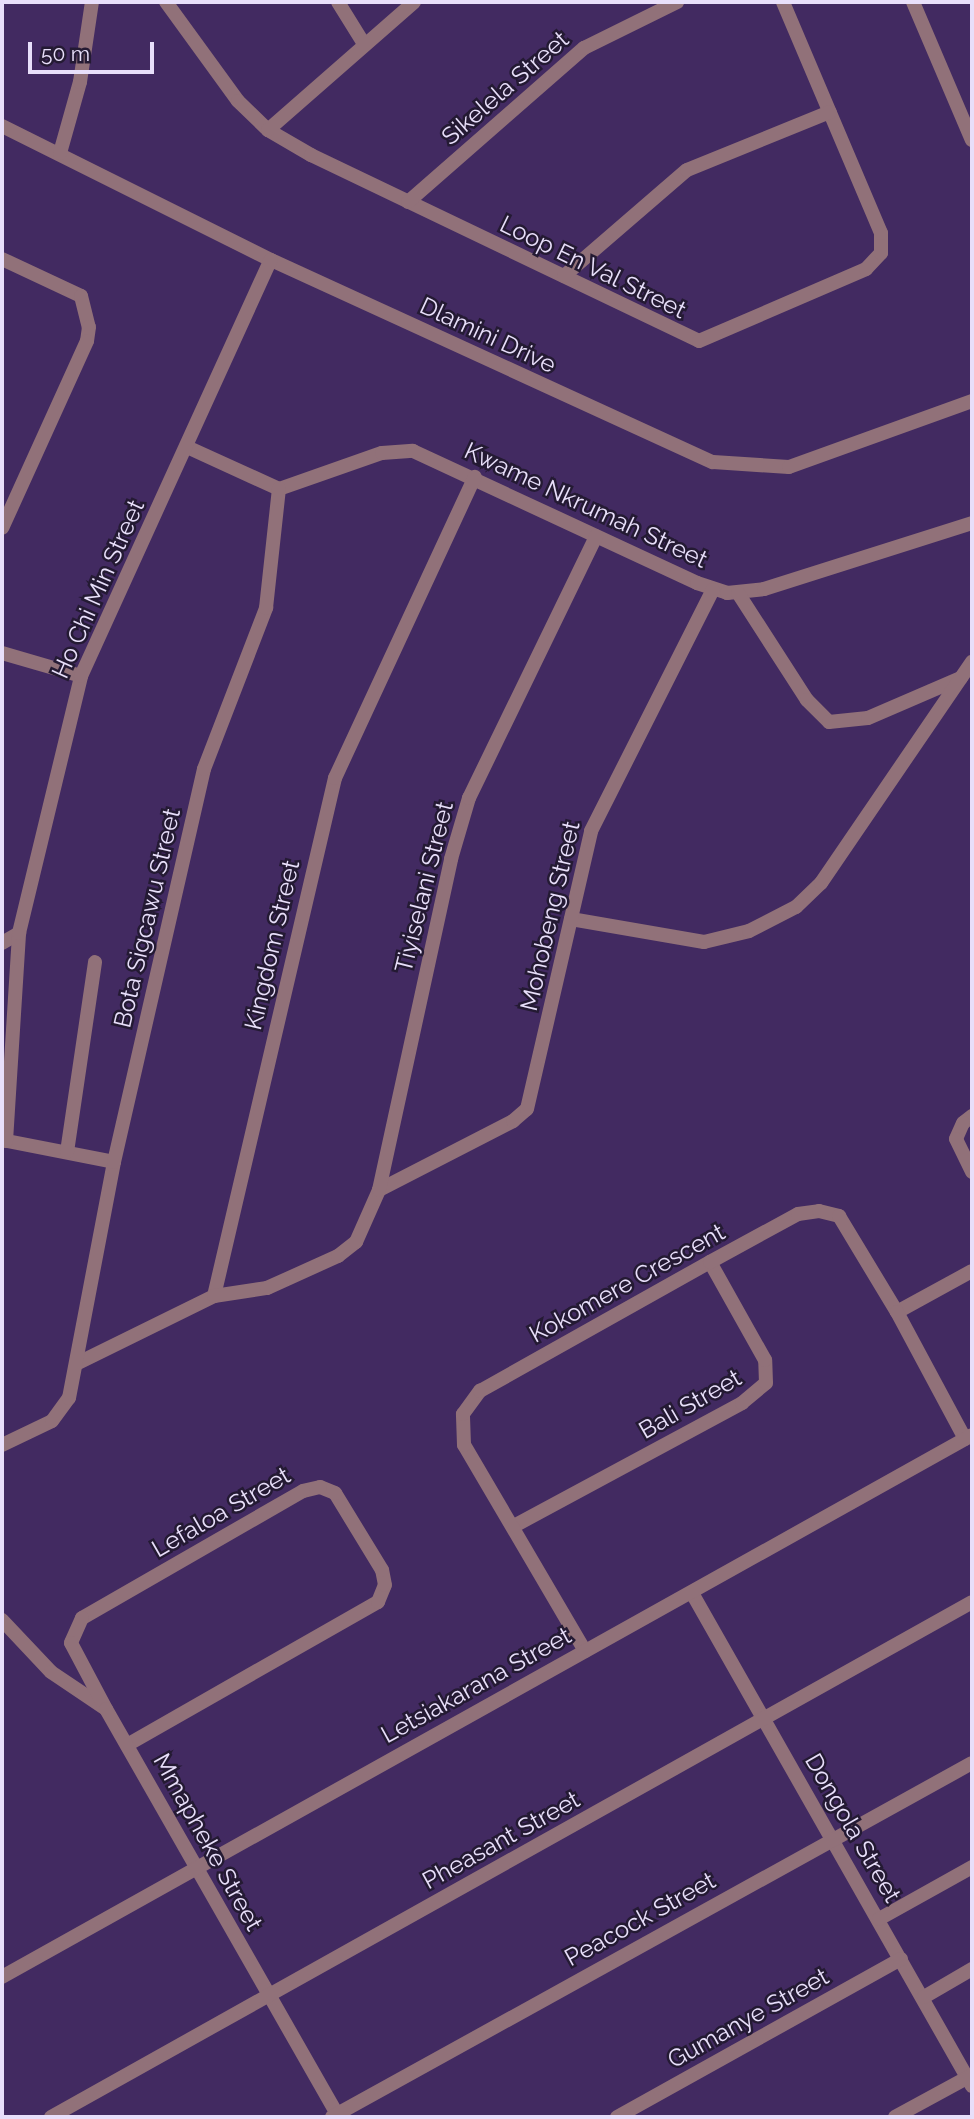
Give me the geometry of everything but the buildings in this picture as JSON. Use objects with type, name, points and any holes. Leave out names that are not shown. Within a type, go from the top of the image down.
[{"type":"street","points":[[60,153],[80,82],[92,2]]},
{"type":"street","name":"Loop En Val Street","points":[[166,2],[238,101],[268,130],[408,202],[699,341],[866,270],[881,253],[881,233],[783,2]]},
{"type":"street","points":[[338,2],[365,44]]},
{"type":"street","points":[[268,130],[414,2]]},
{"type":"street","name":"Sikelela Street","points":[[408,202],[584,48],[677,2]]},
{"type":"street","points":[[914,2],[972,140]]},
{"type":"street","points":[[564,276],[687,170],[830,112]]},
{"type":"street","name":"Dlamini Drive","points":[[2,126],[271,260],[682,450],[722,464],[776,469],[803,464],[972,401]]},
{"type":"street","points":[[2,259],[81,296],[89,327],[87,341],[2,528]]},
{"type":"street","name":"Ho Chi Min Street","points":[[4,1140],[19,933],[80,676],[271,260]]},
{"type":"street","points":[[187,447],[279,488]]},
{"type":"street","name":"Kwame Nkrumah Street","points":[[279,488],[396,450],[418,453],[475,477],[713,590],[738,593],[764,589],[972,523]]},
{"type":"street","name":"Kingdom Street","points":[[214,1296],[335,778],[475,477]]},
{"type":"street","name":"Bota Sigcawu Street","points":[[2,1445],[45,1425],[61,1411],[76,1364],[114,1162],[204,769],[266,608],[279,488]]},
{"type":"street","name":"Tiyiselani Street","points":[[214,1296],[267,1288],[349,1249],[362,1233],[379,1190],[451,859],[469,798],[596,536]]},
{"type":"street","name":"Mohobeng Street","points":[[379,1190],[513,1121],[527,1109],[584,855],[600,810],[713,590]]},
{"type":"street","points":[[738,593],[807,700],[829,722],[861,721],[961,678]]},
{"type":"street","points":[[2,653],[80,676]]},
{"type":"street","points":[[571,919],[704,942],[750,931],[796,907],[821,883],[972,662]]},
{"type":"street","points":[[2,943],[19,933]]},
{"type":"street","points":[[67,1152],[95,961]]},
{"type":"street","points":[[972,1116],[963,1123],[956,1139],[972,1172]]},
{"type":"street","points":[[4,1140],[114,1162]]},
{"type":"street","name":"Kokomere Crescent","points":[[585,1651],[461,1437],[463,1414],[471,1398],[710,1262],[798,1214],[829,1213],[848,1225],[968,1437]]},
{"type":"street","name":"Bali Street","points":[[514,1526],[742,1403],[766,1383],[769,1368],[710,1262]]},
{"type":"street","points":[[897,1312],[972,1270]]},
{"type":"street","points":[[76,1364],[214,1296]]},
{"type":"street","name":"Letsiakarana Street","points":[[2,1977],[968,1437]]},
{"type":"street","name":"Lefaloa Street","points":[[106,1709],[71,1643],[82,1618],[303,1491],[320,1487],[335,1493],[384,1577],[377,1602],[127,1745]]},
{"type":"street","name":"Dongola Street","points":[[692,1593],[971,2080]]},
{"type":"street","name":"Pheasant Street","points":[[51,2117],[972,1602]]},
{"type":"street","name":"Mmapheke Street","points":[[2,1620],[51,1672],[106,1709],[336,2116]]},
{"type":"street","name":"Peacock Street","points":[[336,2116],[972,1763]]},
{"type":"street","points":[[879,1919],[972,1867]]},
{"type":"street","name":"Gumanye Street","points":[[617,2117],[901,1959]]},
{"type":"street","points":[[923,1997],[972,1969]]},
{"type":"street","points":[[895,2117],[971,2080]]}]
